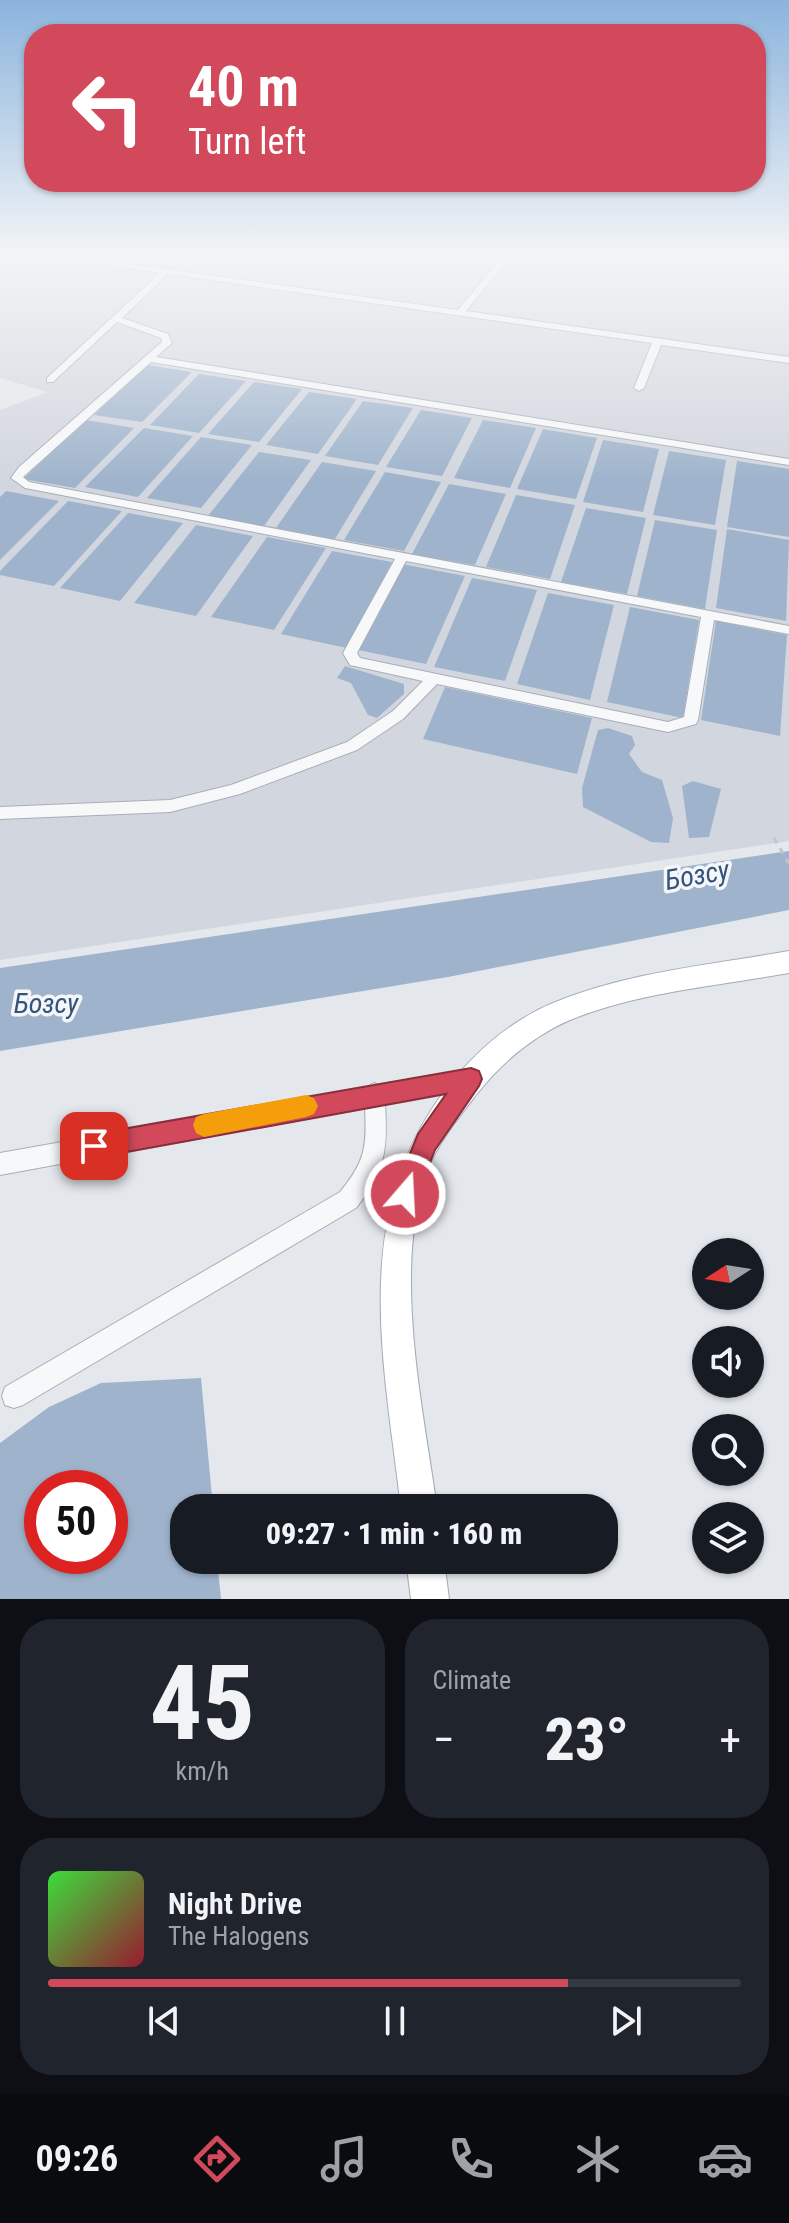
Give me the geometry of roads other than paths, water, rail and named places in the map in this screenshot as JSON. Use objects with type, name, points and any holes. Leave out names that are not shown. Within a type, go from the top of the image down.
[{"type":"main road","points":[[418,1494],[401,1340],[398,1265],[402,1212],[421,1151],[471,1079],[507,1042],[564,1011],[629,993],[789,962]]},
{"type":"main road","points":[[427,1574],[430,1599]]},
{"type":"street","points":[[50,380],[104,331]]},
{"type":"street","points":[[150,331],[165,336],[167,343],[23,469],[17,478],[25,485],[789,630]]},
{"type":"street","points":[[585,331],[789,360]]},
{"type":"street","points":[[639,388],[658,341]]},
{"type":"street","points":[[148,359],[789,462]]},
{"type":"street","points":[[402,557],[350,653],[355,662],[675,726],[691,720],[708,614]]},
{"type":"street","points":[[0,813],[170,806],[234,790],[352,746],[398,715],[433,679]]},
{"type":"street","points":[[0,1164],[374,1093],[471,1079]]},
{"type":"street","points":[[14,1396],[348,1200],[372,1173],[377,1144],[374,1093]]},
{"type":"water","points":[[147,365],[192,372],[142,422],[94,415]]},
{"type":"water","points":[[199,374],[246,381],[199,433],[150,425]]},
{"type":"water","points":[[254,382],[302,389],[259,442],[208,434]]},
{"type":"water","points":[[309,392],[357,399],[318,454],[266,445]]},
{"type":"water","points":[[363,401],[413,408],[378,465],[325,456]]},
{"type":"water","points":[[421,410],[472,418],[442,476],[386,467]]},
{"type":"water","points":[[86,420],[134,428],[75,488],[23,479]]},
{"type":"water","points":[[483,420],[536,428],[510,488],[454,478]]},
{"type":"water","points":[[144,428],[193,436],[138,497],[85,487]]},
{"type":"water","points":[[543,429],[597,438],[576,499],[517,489]]},
{"type":"water","points":[[201,437],[252,445],[201,508],[147,498]]},
{"type":"water","points":[[603,440],[659,449],[643,512],[583,502]]},
{"type":"water","points":[[669,451],[726,460],[715,525],[653,515]]},
{"type":"water","points":[[259,452],[311,460],[264,526],[208,516]]},
{"type":"water","points":[[737,461],[789,469],[789,537],[727,527]]},
{"type":"water","points":[[322,462],[376,471],[335,539],[276,528]]},
{"type":"water","points":[[385,472],[441,482],[404,551],[344,540]]},
{"type":"water","points":[[449,484],[506,494],[475,565],[412,554]]},
{"type":"water","points":[[6,491],[59,501],[0,560],[0,497]]},
{"type":"water","points":[[516,495],[575,505],[550,579],[486,567]]},
{"type":"water","points":[[68,501],[122,511],[54,586],[0,575],[0,571]]},
{"type":"water","points":[[586,508],[646,518],[627,594],[561,582]]},
{"type":"water","points":[[128,513],[183,523],[120,601],[60,588]]},
{"type":"water","points":[[655,520],[717,530],[705,609],[637,596]]},
{"type":"water","points":[[196,525],[253,536],[196,616],[134,603]]},
{"type":"water","points":[[727,529],[789,540],[786,621],[716,608]]},
{"type":"water","points":[[267,537],[326,548],[274,630],[211,617]]},
{"type":"water","points":[[332,551],[392,562],[347,648],[281,634]]},
{"type":"water","points":[[402,564],[465,576],[426,664],[358,650]]},
{"type":"water","points":[[472,578],[537,590],[505,681],[434,667]]},
{"type":"water","points":[[548,593],[614,605],[590,700],[517,684]]},
{"type":"water","points":[[630,607],[699,620],[683,718],[607,702]]},
{"type":"water","points":[[716,621],[787,635],[780,736],[701,720]]},
{"type":"water","points":[[345,666],[404,684],[404,694],[377,718],[368,715],[351,683],[337,678]]},
{"type":"water","points":[[445,687],[592,718],[577,774],[423,739]]},
{"type":"water","points":[[608,728],[632,736],[635,745],[629,754],[642,772],[662,780],[673,818],[669,843],[651,842],[583,807],[582,788],[598,730]]},
{"type":"water","points":[[693,781],[721,789],[709,837],[689,838],[682,786]]},
{"type":"water","name":"Бозсу","points":[[789,851],[789,910],[448,977],[0,1051],[0,968]]},
{"type":"water","points":[[201,1378],[212,1494],[170,1494],[170,1574],[218,1574],[221,1599],[0,1599],[0,1443],[49,1407],[101,1383]]}]
